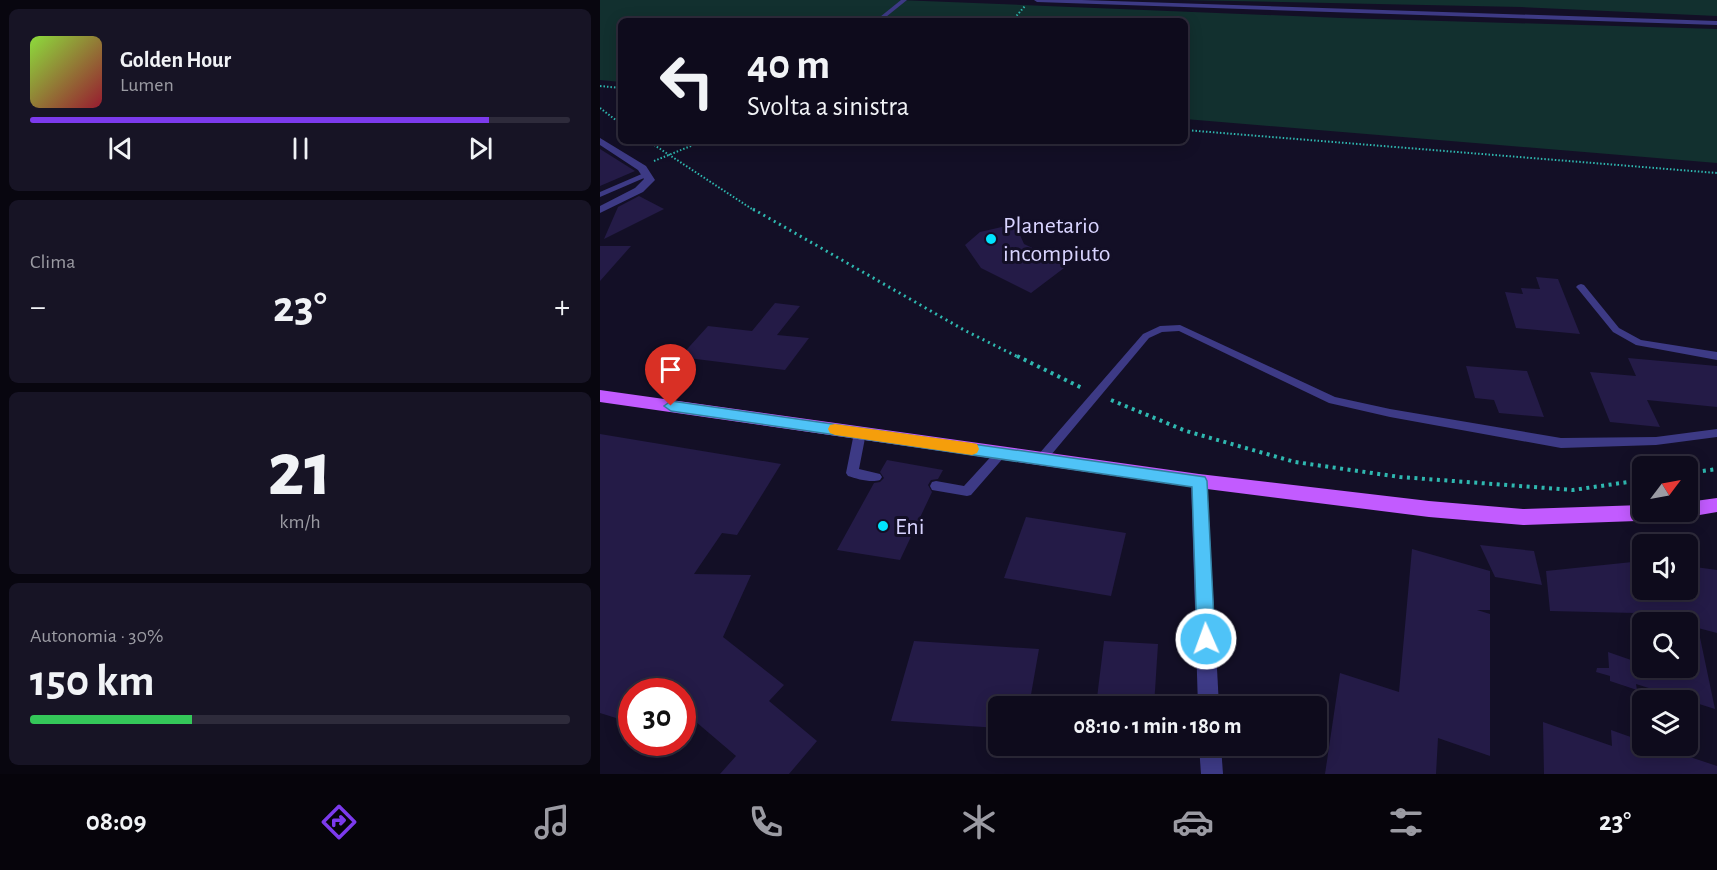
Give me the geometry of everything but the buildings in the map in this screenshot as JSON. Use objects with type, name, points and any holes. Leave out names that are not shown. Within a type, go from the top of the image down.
[{"type":"main road","points":[[600,396],[1199,481],[1463,513],[1523,517],[1632,513]]},
{"type":"main road","points":[[1698,508],[1717,505]]},
{"type":"street","points":[[600,141],[644,171],[650,180],[639,190],[600,210]]},
{"type":"street","points":[[1199,481],[1209,696]]},
{"type":"street","points":[[1211,756],[1212,774]]},
{"type":"lane","points":[[882,18],[904,0]]},
{"type":"lane","points":[[1037,0],[1717,23]]},
{"type":"lane","points":[[600,195],[644,171]]},
{"type":"lane","points":[[1581,287],[1616,330],[1639,343],[1717,356]]},
{"type":"lane","points":[[1042,458],[1146,336],[1160,329],[1180,328],[1333,400],[1390,413],[1561,442],[1656,441],[1717,433]]},
{"type":"lane","points":[[860,433],[852,473],[876,477]]},
{"type":"lane","points":[[936,486],[966,491],[1001,453]]},
{"type":"path","points":[[1014,18],[1025,5]]},
{"type":"path","points":[[600,86],[618,88]]},
{"type":"path","points":[[600,108],[618,122]]},
{"type":"path","points":[[1188,130],[1717,173]]},
{"type":"path","points":[[644,171],[662,156],[695,144]]},
{"type":"path","points":[[1698,472],[1717,469]]},
{"type":"green space","points":[[600,0],[899,0],[1341,18],[1717,29],[1717,163],[1188,119],[1188,18],[618,18],[618,82],[600,80]]},
{"type":"green space","points":[[1181,0],[1717,0],[1717,16],[1521,7]]},
{"type":"slow traffic","points":[[835,429],[972,449]]},
{"type":"place","name":"Planetario incompiuto","points":[[991,239]]},
{"type":"place","name":"Eni","points":[[883,526]]},
{"type":"route","points":[[671,406],[1199,481],[1206,639]]}]
